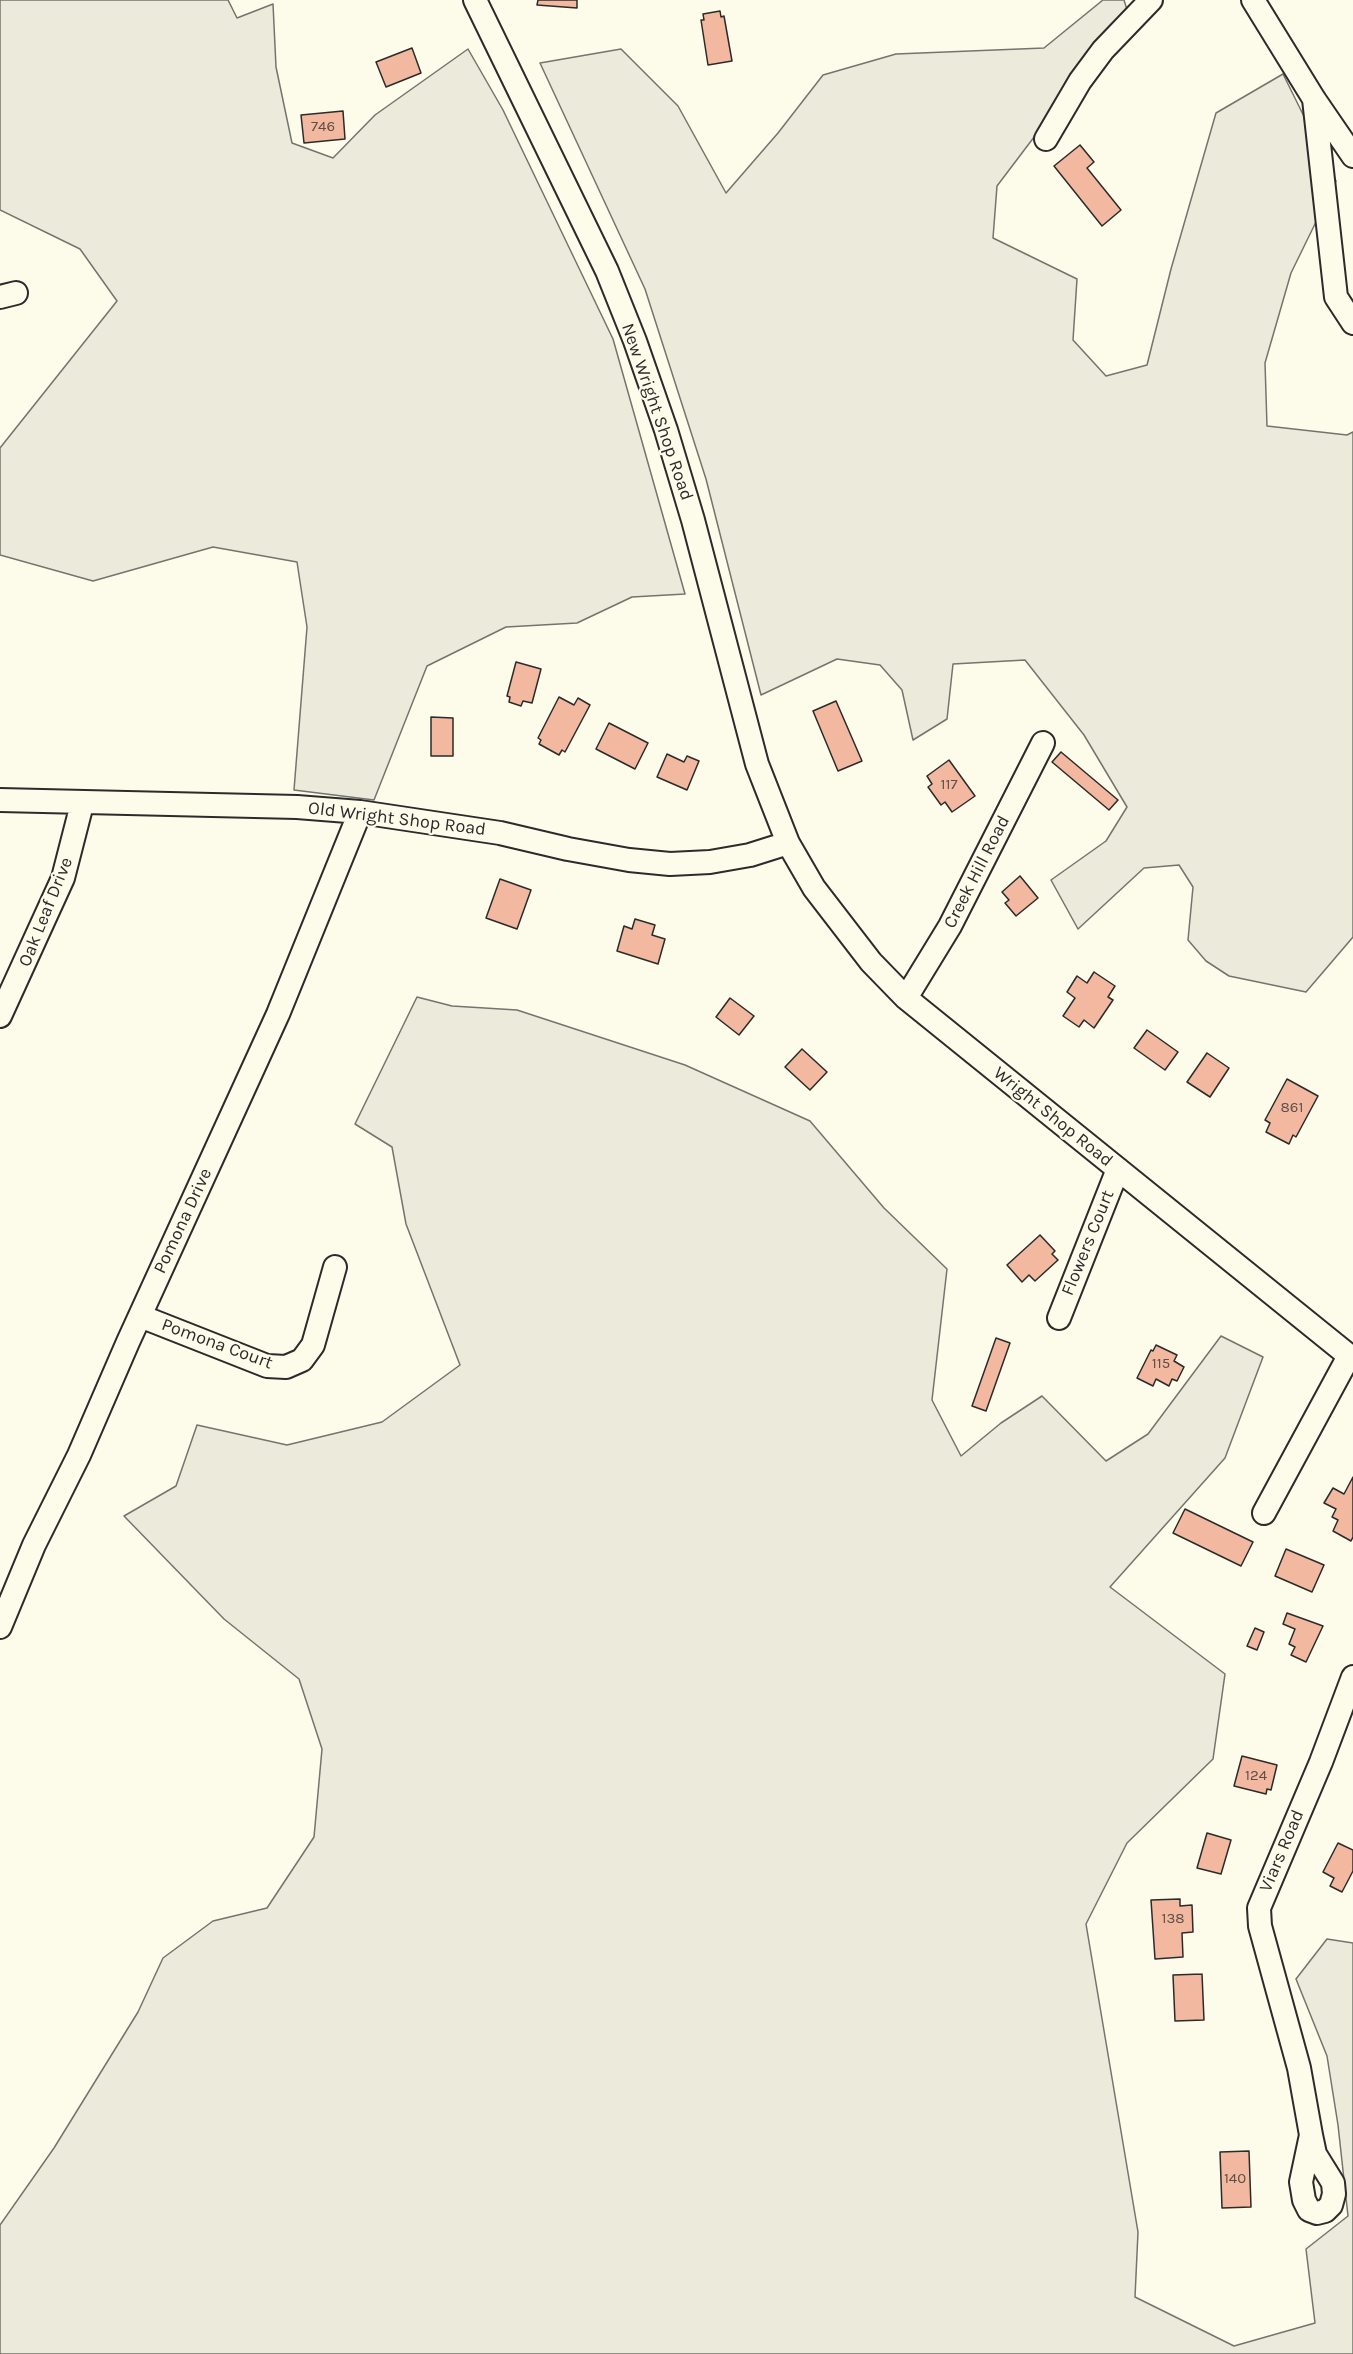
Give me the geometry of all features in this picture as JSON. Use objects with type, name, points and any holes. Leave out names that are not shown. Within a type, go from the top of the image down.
[{"type":"street","name":"New Wright Shop Road","points":[[475,0],[607,272],[635,341],[666,429],[693,520],[757,764],[788,843]]},
{"type":"street","points":[[1046,139],[1092,65],[1125,25],[1151,0]]},
{"type":"street","points":[[1253,0],[1314,99],[1353,156]]},
{"type":"street","points":[[1314,99],[1336,297],[1353,323]]},
{"type":"street","name":"Creek Hill Road","points":[[906,998],[951,926],[1043,743]]},
{"type":"street","name":"Old Wright Shop Road","points":[[0,801],[82,804],[191,803],[360,812],[500,833],[599,855],[670,864],[710,862],[750,855],[788,843]]},
{"type":"street","name":"Oak Leaf Drive","points":[[0,1016],[63,878],[82,804]]},
{"type":"street","name":"Pomona Drive","points":[[0,1627],[34,1545],[79,1455],[278,1014],[360,812]]},
{"type":"street","name":"Wright Shop Road","points":[[788,843],[814,888],[838,922],[871,962],[906,998],[1351,1358]]},
{"type":"street","name":"Flowers Court","points":[[1059,1317],[1118,1169]]},
{"type":"street","name":"Pomona Court","points":[[140,1316],[267,1366],[286,1367],[302,1360],[313,1345],[335,1267]]},
{"type":"street","points":[[1264,1513],[1351,1358]]},
{"type":"street","name":"Viars Road","points":[[1311,2135],[1299,2068],[1260,1926],[1259,1908],[1321,1762],[1353,1677]]},
{"type":"shaded area","points":[[0,0],[228,0],[237,18],[273,4],[276,67],[292,143],[333,158],[375,115],[468,49],[503,110],[613,339],[685,594],[632,597],[577,623],[506,627],[427,666],[374,800],[294,790],[307,627],[297,562],[213,547],[93,581],[0,555],[0,448],[117,301],[80,249],[0,210]]},
{"type":"shaded area","points":[[1103,0],[1124,0],[1128,13],[997,186],[993,238],[1077,279],[1073,340],[1106,376],[1147,365],[1171,269],[1216,113],[1283,74],[1336,181],[1291,273],[1265,363],[1267,426],[1347,435],[1353,432],[1353,937],[1306,992],[1229,976],[1206,961],[1188,940],[1193,887],[1179,865],[1144,868],[1078,929],[1051,880],[1106,841],[1127,807],[1084,735],[1025,660],[953,664],[947,719],[913,740],[902,690],[880,665],[837,659],[761,695],[706,479],[645,289],[540,63],[621,49],[678,106],[726,193],[778,133],[823,75],[896,54],[1044,48]]},
{"type":"shaded area","points":[[417,997],[452,1006],[517,1010],[685,1065],[810,1121],[884,1208],[947,1269],[932,1400],[961,1456],[1001,1423],[1042,1396],[1106,1461],[1148,1434],[1221,1336],[1263,1357],[1225,1458],[1110,1587],[1225,1674],[1213,1759],[1127,1843],[1086,1924],[1138,2232],[1135,2297],[1234,2346],[1315,2323],[1306,2249],[1348,2216],[1338,2125],[1327,2056],[1296,1979],[1327,1939],[1353,1943],[1353,2354],[0,2354],[0,2225],[54,2148],[138,2012],[163,1958],[213,1921],[267,1908],[314,1837],[322,1749],[299,1679],[224,1619],[124,1516],[176,1486],[197,1425],[287,1445],[382,1422],[460,1365],[406,1224],[392,1147],[355,1124]]},
{"type":"building","points":[[538,0],[577,0],[577,8],[537,5]]},
{"type":"building","points":[[720,11],[721,17],[724,16],[732,61],[708,65],[701,20],[704,20],[703,14]]},
{"type":"building","points":[[412,48],[421,73],[386,87],[376,62]]},
{"type":"building","points":[[343,111],[345,139],[304,143],[301,115]]},
{"type":"building","points":[[1080,145],[1094,162],[1087,168],[1121,210],[1102,226],[1054,166]]},
{"type":"building","points":[[516,662],[541,669],[532,703],[523,701],[521,706],[509,702],[510,697],[507,696]]},
{"type":"building","points":[[559,697],[574,705],[578,698],[590,705],[565,752],[562,750],[559,755],[539,744],[541,740],[538,738]]},
{"type":"building","points":[[836,701],[862,761],[838,771],[813,711]]},
{"type":"building","points":[[431,717],[453,718],[453,756],[431,756]]},
{"type":"building","points":[[609,723],[648,743],[635,769],[596,749]]},
{"type":"building","points":[[1061,752],[1118,800],[1109,810],[1052,762]]},
{"type":"building","points":[[667,754],[684,762],[687,756],[699,761],[687,790],[657,777]]},
{"type":"building","points":[[949,760],[975,796],[952,812],[945,802],[941,805],[928,787],[932,784],[927,776]]},
{"type":"building","points":[[1020,876],[1038,898],[1016,916],[1005,903],[1009,900],[1002,892]]},
{"type":"building","points":[[500,879],[531,890],[517,929],[486,918]]},
{"type":"building","points":[[635,919],[655,925],[652,935],[665,939],[658,964],[617,951],[624,926],[632,929]]},
{"type":"building","points":[[1094,972],[1115,986],[1108,997],[1113,1000],[1094,1028],[1084,1020],[1079,1027],[1063,1016],[1075,998],[1067,992],[1077,976],[1087,983]]},
{"type":"building","points":[[730,998],[754,1016],[739,1035],[716,1017]]},
{"type":"building","points":[[1147,1030],[1178,1052],[1165,1070],[1134,1048]]},
{"type":"building","points":[[802,1049],[827,1072],[810,1090],[785,1067]]},
{"type":"building","points":[[1207,1053],[1229,1068],[1210,1097],[1187,1082]]},
{"type":"building","points":[[1287,1079],[1318,1096],[1296,1137],[1293,1135],[1289,1144],[1266,1132],[1270,1123],[1265,1120]]},
{"type":"building","points":[[1040,1235],[1055,1251],[1052,1254],[1058,1260],[1035,1281],[1029,1275],[1022,1282],[1007,1265]]},
{"type":"building","points":[[996,1338],[1010,1343],[986,1411],[972,1406]]},
{"type":"building","points":[[1156,1345],[1177,1355],[1174,1361],[1184,1367],[1177,1381],[1172,1379],[1169,1386],[1156,1379],[1153,1386],[1137,1378],[1151,1350],[1153,1351]]},
{"type":"building","points":[[1353,1477],[1353,1537],[1351,1541],[1333,1531],[1338,1520],[1332,1517],[1336,1509],[1324,1503],[1333,1488],[1344,1494]]},
{"type":"building","points":[[1185,1509],[1253,1542],[1241,1566],[1173,1533]]},
{"type":"building","points":[[1286,1549],[1324,1565],[1312,1592],[1275,1576]]},
{"type":"building","points":[[1287,1613],[1323,1626],[1306,1662],[1291,1655],[1295,1647],[1289,1644],[1295,1629],[1283,1624]]},
{"type":"building","points":[[1255,1628],[1264,1632],[1257,1650],[1247,1646]]},
{"type":"building","points":[[1242,1756],[1277,1765],[1271,1790],[1267,1789],[1266,1794],[1234,1786]]},
{"type":"building","points":[[1207,1833],[1231,1840],[1221,1874],[1197,1868]]},
{"type":"building","points":[[1338,1843],[1353,1850],[1353,1871],[1342,1892],[1330,1886],[1334,1878],[1323,1872]]},
{"type":"building","points":[[1180,1899],[1180,1906],[1192,1905],[1193,1932],[1182,1933],[1183,1957],[1155,1959],[1151,1900]]},
{"type":"building","points":[[1202,1974],[1204,2020],[1175,2021],[1173,1975]]},
{"type":"building","points":[[1249,2151],[1251,2207],[1222,2208],[1220,2152]]}]
